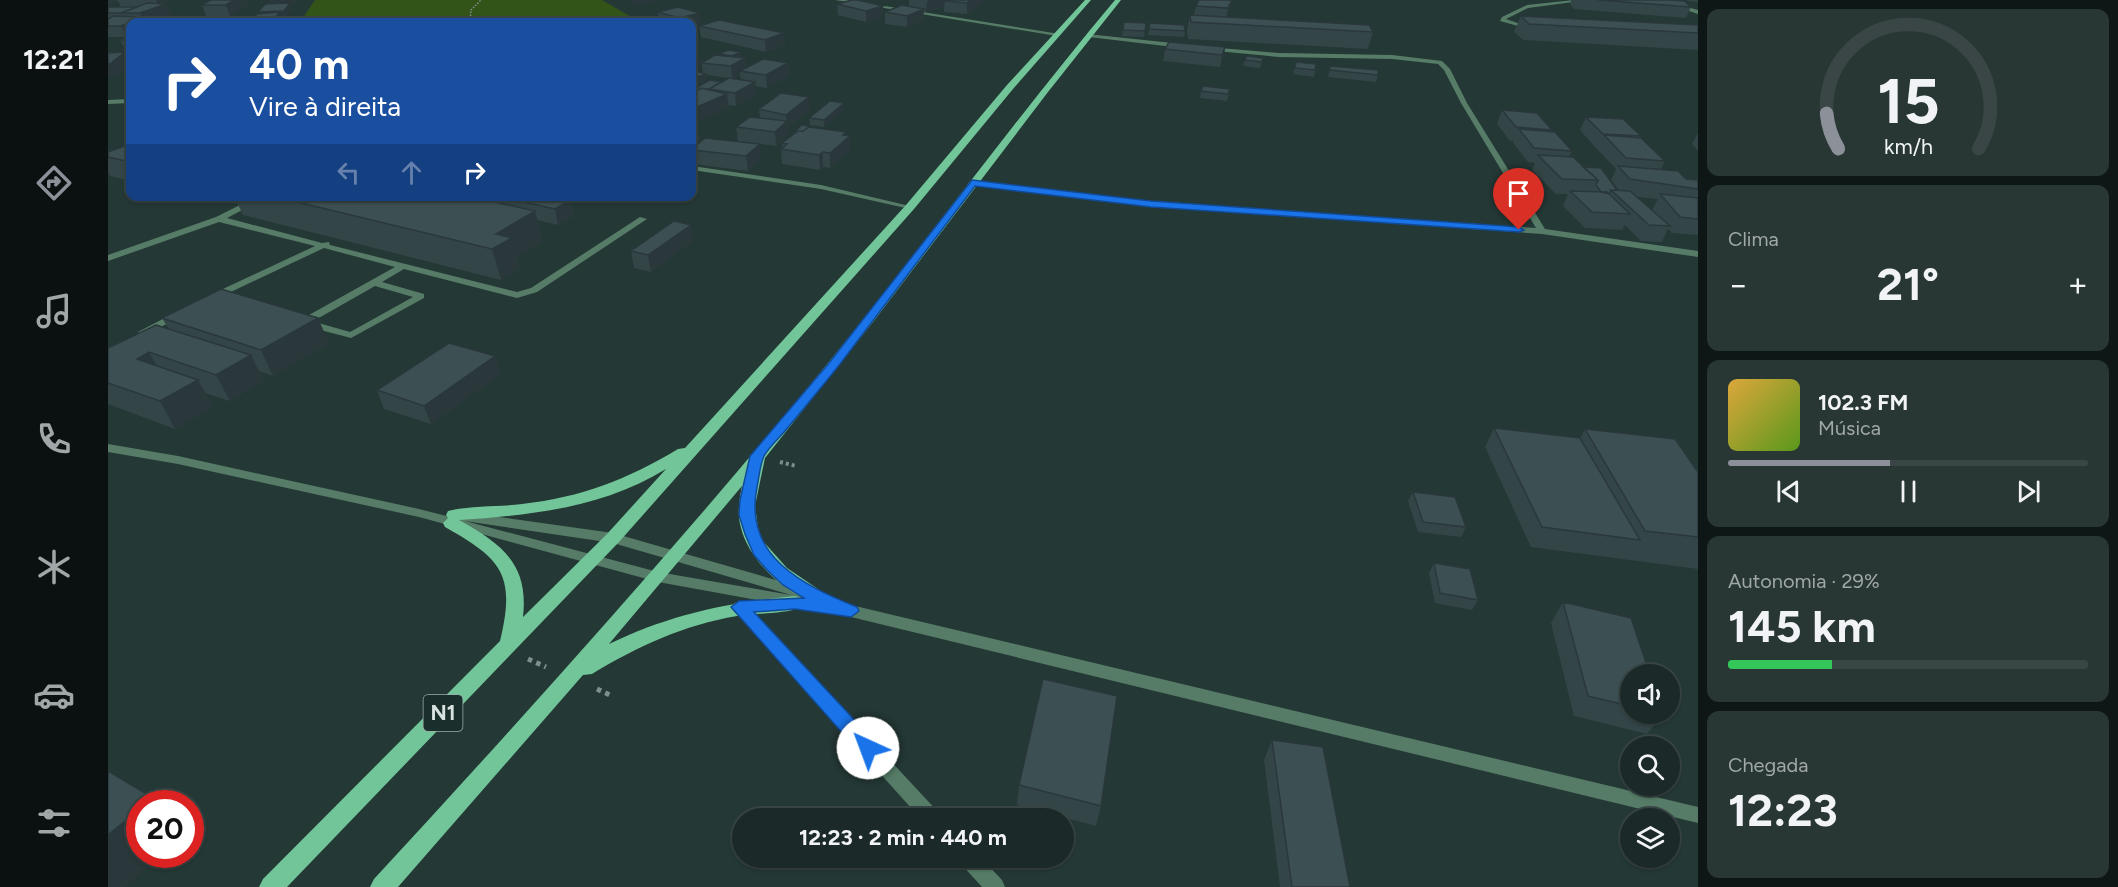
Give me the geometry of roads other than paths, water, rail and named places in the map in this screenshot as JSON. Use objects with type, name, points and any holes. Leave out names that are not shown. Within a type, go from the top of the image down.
[{"type":"main road","name":"N1","points":[[271,887],[507,649],[613,538],[910,207],[1088,0]]},
{"type":"main road","points":[[382,887],[658,578],[833,365],[972,183],[1118,0]]},
{"type":"main road","points":[[452,519],[536,509],[601,495],[655,471],[700,441]]},
{"type":"main road","points":[[757,456],[747,500],[747,515],[759,551],[789,581],[815,596]]},
{"type":"main road","points":[[452,519],[496,552],[511,573],[518,589],[517,613],[507,649]]},
{"type":"main road","points":[[569,677],[642,634],[739,607],[795,603]]},
{"type":"street","points":[[837,0],[1057,34]]},
{"type":"street","points":[[1542,30],[1516,26],[1503,21],[1504,18],[1527,7],[1598,0]]},
{"type":"street","points":[[1671,5],[1698,12]]},
{"type":"street","points":[[1089,35],[1193,47]]},
{"type":"street","points":[[1205,48],[1270,55],[1392,57],[1440,62],[1447,69],[1464,103],[1542,231]]},
{"type":"street","points":[[108,102],[126,102]]},
{"type":"street","points":[[696,169],[821,187],[910,207]]},
{"type":"street","points":[[972,183],[1151,204],[1542,231],[1698,254]]},
{"type":"street","points":[[108,258],[219,219],[255,201]]},
{"type":"street","points":[[219,219],[326,244],[505,294],[526,294],[643,219]]},
{"type":"street","points":[[198,304],[326,244]]},
{"type":"street","points":[[373,282],[421,296],[351,335],[309,324],[313,317],[373,282],[403,266]]},
{"type":"street","points":[[128,339],[188,309]]},
{"type":"street","points":[[108,448],[178,460],[418,513],[613,538],[677,554],[815,596],[851,611]]},
{"type":"street","points":[[452,519],[591,561],[658,578],[851,611],[1698,815]]},
{"type":"street","points":[[739,607],[923,808]]},
{"type":"street","points":[[977,868],[995,887]]}]
